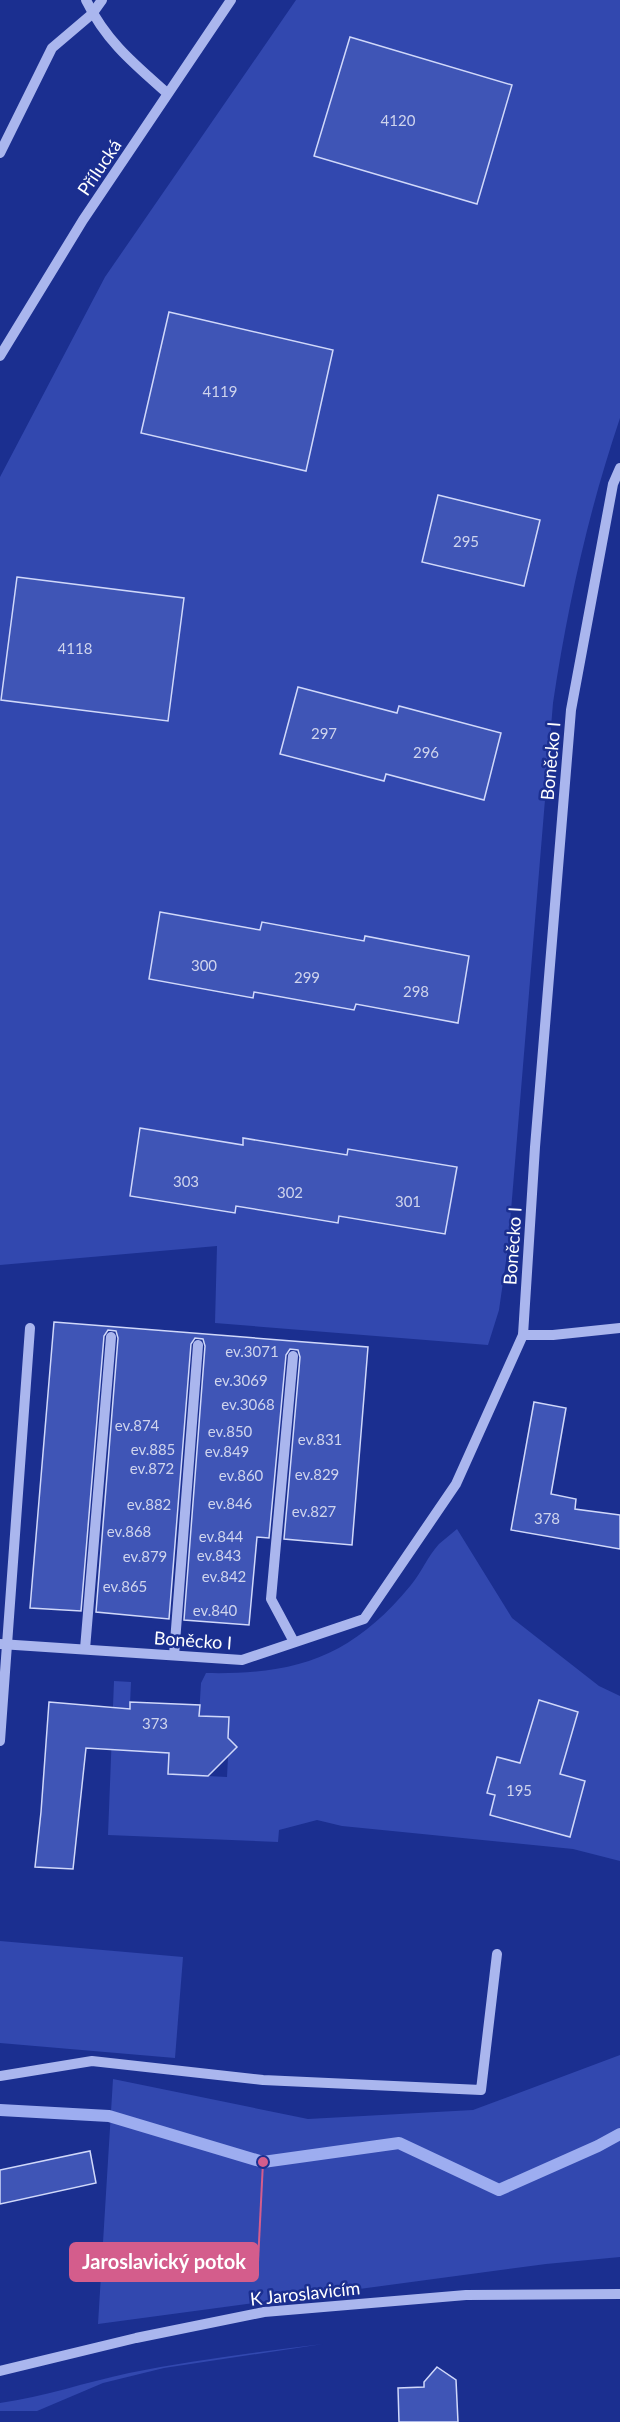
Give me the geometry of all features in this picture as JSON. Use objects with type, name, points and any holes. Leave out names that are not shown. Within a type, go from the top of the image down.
[{"type":"street","points":[[86,0],[92,14],[118,50],[167,93]]},
{"type":"street","points":[[0,153],[52,48],[92,14],[102,0]]},
{"type":"street","name":"Přílucká","points":[[0,356],[83,220],[231,0]]},
{"type":"street","name":"Boněcko I","points":[[4,1644],[242,1660],[364,1618],[456,1484],[523,1335],[535,1147],[571,710],[613,484],[620,468]]},
{"type":"street","points":[[0,1741],[4,1644],[30,1328]]},
{"type":"street","points":[[523,1335],[553,1335],[620,1328]]},
{"type":"street","points":[[85,1649],[111,1337]]},
{"type":"street","points":[[174,1655],[198,1345]]},
{"type":"street","points":[[293,1356],[271,1599],[294,1642]]},
{"type":"street","points":[[0,2076],[92,2061],[263,2080],[481,2090],[497,1954]]},
{"type":"street","name":"K Jaroslavicím","points":[[0,2371],[136,2338],[264,2312],[466,2295],[620,2294]]},
{"type":"shaded area","points":[[296,0],[620,0],[620,418],[580,559],[553,703],[508,1247],[499,1310],[488,1345],[215,1323],[217,1246],[0,1265],[0,477],[105,277]]},
{"type":"shaded area","points":[[457,1529],[512,1618],[599,1686],[620,1696],[620,1861],[573,1849],[342,1826],[317,1820],[279,1830],[278,1842],[108,1835],[114,1681],[131,1682],[128,1750],[169,1753],[168,1774],[227,1777],[228,1757],[233,1751],[233,1743],[228,1738],[229,1718],[199,1716],[201,1683],[206,1673],[238,1673],[295,1665],[320,1657],[344,1645],[389,1610],[415,1580],[439,1544]]},
{"type":"shaded area","points":[[0,1941],[183,1957],[175,2058],[0,2043]]},
{"type":"shaded area","points":[[620,2055],[620,2257],[546,2264],[98,2324],[113,2079],[308,2119],[473,2110]]},
{"type":"shaded area","points":[[323,2344],[164,2368],[103,2383],[37,2411],[0,2411],[0,2403],[129,2373],[201,2360]]},
{"type":"building","points":[[350,37],[512,85],[477,204],[314,156]]},
{"type":"building","points":[[169,312],[333,350],[306,471],[141,433]]},
{"type":"building","points":[[438,495],[540,520],[524,586],[422,562]]},
{"type":"building","points":[[17,577],[184,598],[168,721],[1,700]]},
{"type":"building","points":[[298,687],[397,713],[399,706],[501,733],[484,800],[386,774],[384,781],[280,754]]},
{"type":"building","points":[[160,912],[260,930],[262,922],[364,941],[365,936],[469,956],[458,1023],[356,1004],[354,1010],[254,992],[253,998],[149,979]]},
{"type":"building","points":[[140,1128],[243,1145],[243,1138],[347,1155],[348,1149],[457,1167],[445,1234],[339,1216],[338,1223],[236,1206],[235,1213],[130,1196]]},
{"type":"building","points":[[54,1322],[368,1347],[352,1545],[284,1539],[300,1357],[298,1350],[290,1349],[286,1355],[269,1538],[257,1537],[249,1625],[184,1620],[205,1346],[203,1339],[195,1338],[191,1344],[169,1619],[96,1612],[118,1338],[116,1331],[108,1330],[104,1336],[81,1611],[30,1608]]},
{"type":"building","points":[[534,1402],[566,1408],[551,1494],[576,1499],[575,1509],[620,1515],[620,1549],[511,1530]]},
{"type":"building","points":[[539,1700],[578,1712],[560,1774],[585,1781],[570,1837],[490,1815],[495,1795],[487,1793],[497,1757],[520,1763]]},
{"type":"building","points":[[49,1702],[130,1709],[130,1702],[200,1705],[199,1716],[229,1717],[228,1738],[237,1747],[208,1776],[168,1774],[169,1753],[86,1748],[73,1869],[35,1867]]},
{"type":"building","points":[[90,2151],[96,2183],[0,2204],[0,2170]]},
{"type":"building","points":[[437,2367],[456,2380],[458,2422],[399,2422],[398,2388],[424,2387],[424,2382]]},
{"type":"waterway","points":[[0,2110],[109,2116],[263,2162],[399,2143],[499,2190],[620,2134]]},
{"type":"place","name":"Jaroslavický potok","points":[[263,2162]]}]
